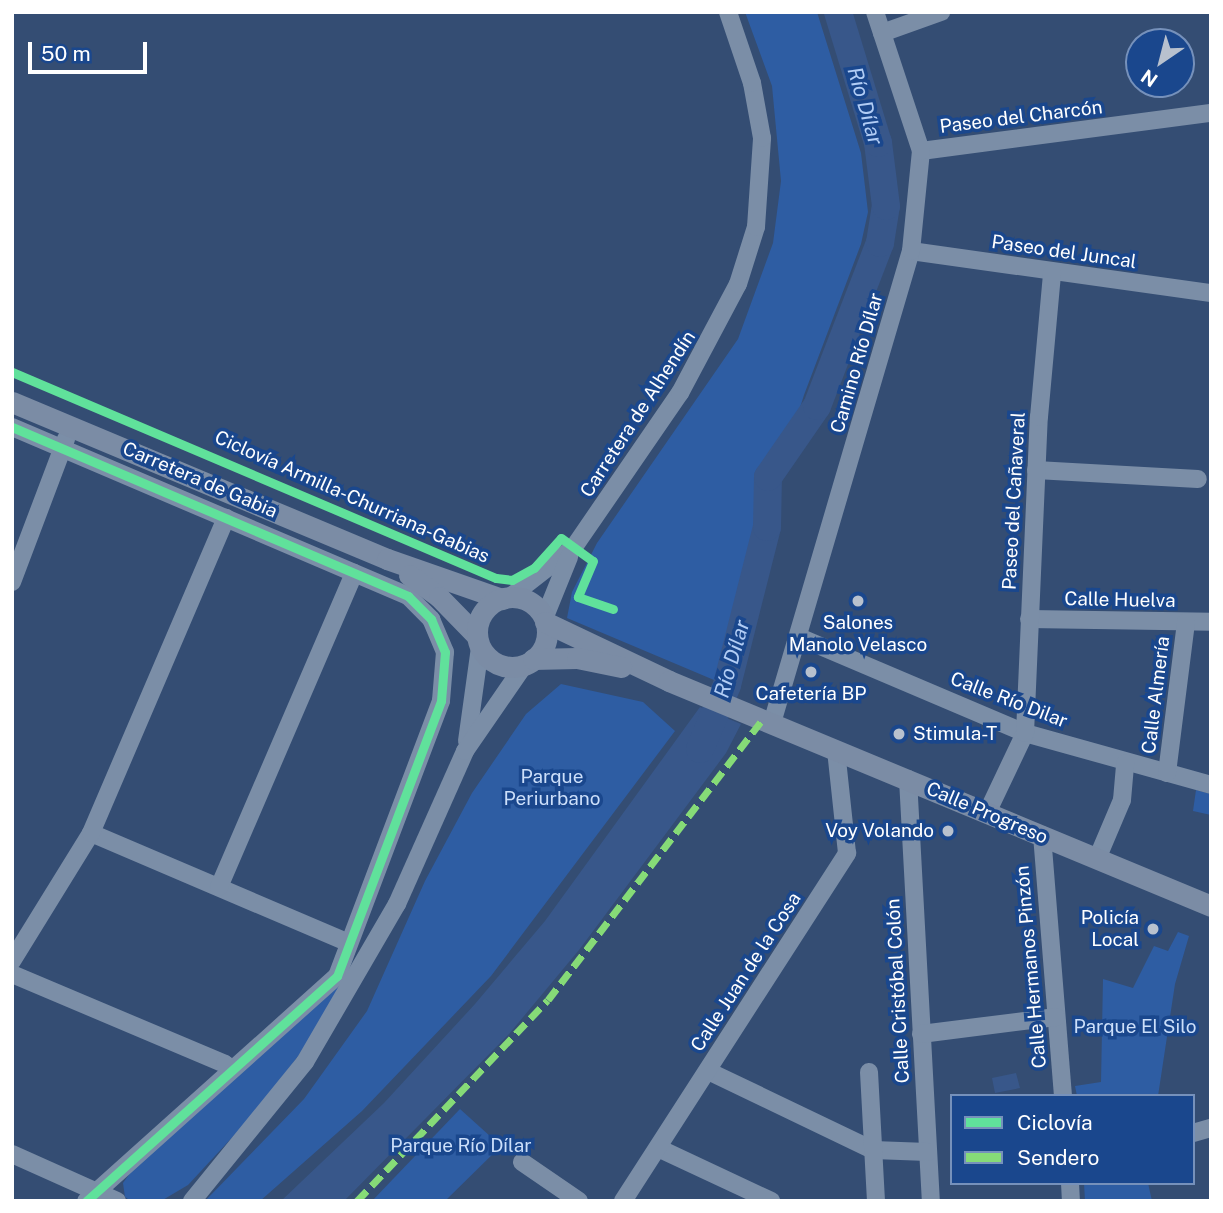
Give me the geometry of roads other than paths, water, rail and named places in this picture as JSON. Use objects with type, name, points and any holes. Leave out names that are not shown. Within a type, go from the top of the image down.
[{"type":"main road","name":"Carretera de Gabia","points":[[12,402],[387,559],[506,598]]},
{"type":"main road","name":"Carretera de Gabia","points":[[387,559],[439,597],[479,641]]},
{"type":"main road","points":[[506,598],[528,601],[545,621],[669,681],[607,662],[529,661],[498,664],[479,641],[483,612],[506,598]]},
{"type":"main road","points":[[529,661],[545,643],[545,621]]},
{"type":"main road","name":"Calle Progreso","points":[[669,681],[1211,906]]},
{"type":"street","name":"Carretera de Alhendín","points":[[572,550],[713,338],[738,284],[756,227],[762,138],[752,83],[727,12]]},
{"type":"street","name":"Camino Río Dílar","points":[[763,719],[799,637],[911,251],[921,151],[875,12]]},
{"type":"street","points":[[882,33],[942,12]]},
{"type":"street","name":"Paseo del Charcón","points":[[921,151],[1211,113]]},
{"type":"street","name":"Paseo del Juncal","points":[[911,251],[1211,293]]},
{"type":"street","name":"Paseo del Cañaveral","points":[[1025,733],[1036,470],[1052,272]]},
{"type":"street","points":[[12,582],[72,426]]},
{"type":"street","points":[[12,427],[354,573],[421,606],[440,635],[446,681],[347,942],[337,976],[230,1070],[94,1198]]},
{"type":"street","points":[[1036,470],[1198,479]]},
{"type":"street","points":[[12,961],[91,833],[226,518]]},
{"type":"street","points":[[506,598],[572,550]]},
{"type":"street","points":[[545,621],[572,550]]},
{"type":"street","points":[[219,887],[354,573]]},
{"type":"street","name":"Calle Huelva","points":[[1029,619],[1211,622]]},
{"type":"street","name":"Calle Almería","points":[[1167,774],[1186,622]]},
{"type":"street","name":"Calle Río Dilar","points":[[799,637],[1025,733],[1211,785]]},
{"type":"street","points":[[465,751],[479,641]]},
{"type":"street","points":[[177,1201],[195,1196],[305,1062],[351,988],[397,904],[465,751],[529,661]]},
{"type":"street","points":[[987,813],[1025,733]]},
{"type":"street","name":"Calle Juan de la Cosa","points":[[623,1201],[847,853],[836,750]]},
{"type":"street","points":[[1097,859],[1122,800],[1125,763]]},
{"type":"street","name":"Calle Cristóbal Colón","points":[[908,779],[931,1201]]},
{"type":"street","points":[[91,833],[347,942]]},
{"type":"street","name":"Calle Hermanos Pinzón","points":[[1042,835],[1063,1094]]},
{"type":"street","points":[[12,974],[225,1064],[230,1070]]},
{"type":"street","points":[[921,1034],[1056,1017]]},
{"type":"street","points":[[708,1071],[873,1150],[928,1152]]},
{"type":"street","points":[[869,1072],[876,1201]]},
{"type":"street","points":[[658,1148],[771,1201]]},
{"type":"street","points":[[12,1154],[94,1198],[117,1201]]},
{"type":"street","points":[[522,1162],[579,1201]]},
{"type":"waterway","name":"Río Dílar","points":[[700,749],[727,685],[767,527],[768,477],[817,406],[880,243],[886,206],[878,143],[838,12]]},
{"type":"place","name":"Salones Manolo Velasco","points":[[858,601]]},
{"type":"place","name":"Cafetería BP","points":[[811,672]]},
{"type":"place","name":"Stimula-T","points":[[899,734]]},
{"type":"place","name":"Voy Volando","points":[[948,831]]},
{"type":"place","name":"Policía Local","points":[[1153,929]]},
{"type":"park label","name":"Parque Periurbano","points":[[552,788]]},
{"type":"park label","name":"Parque El Silo","points":[[1135,1027]]},
{"type":"park label","name":"Parque Río Dílar","points":[[461,1146]]}]
